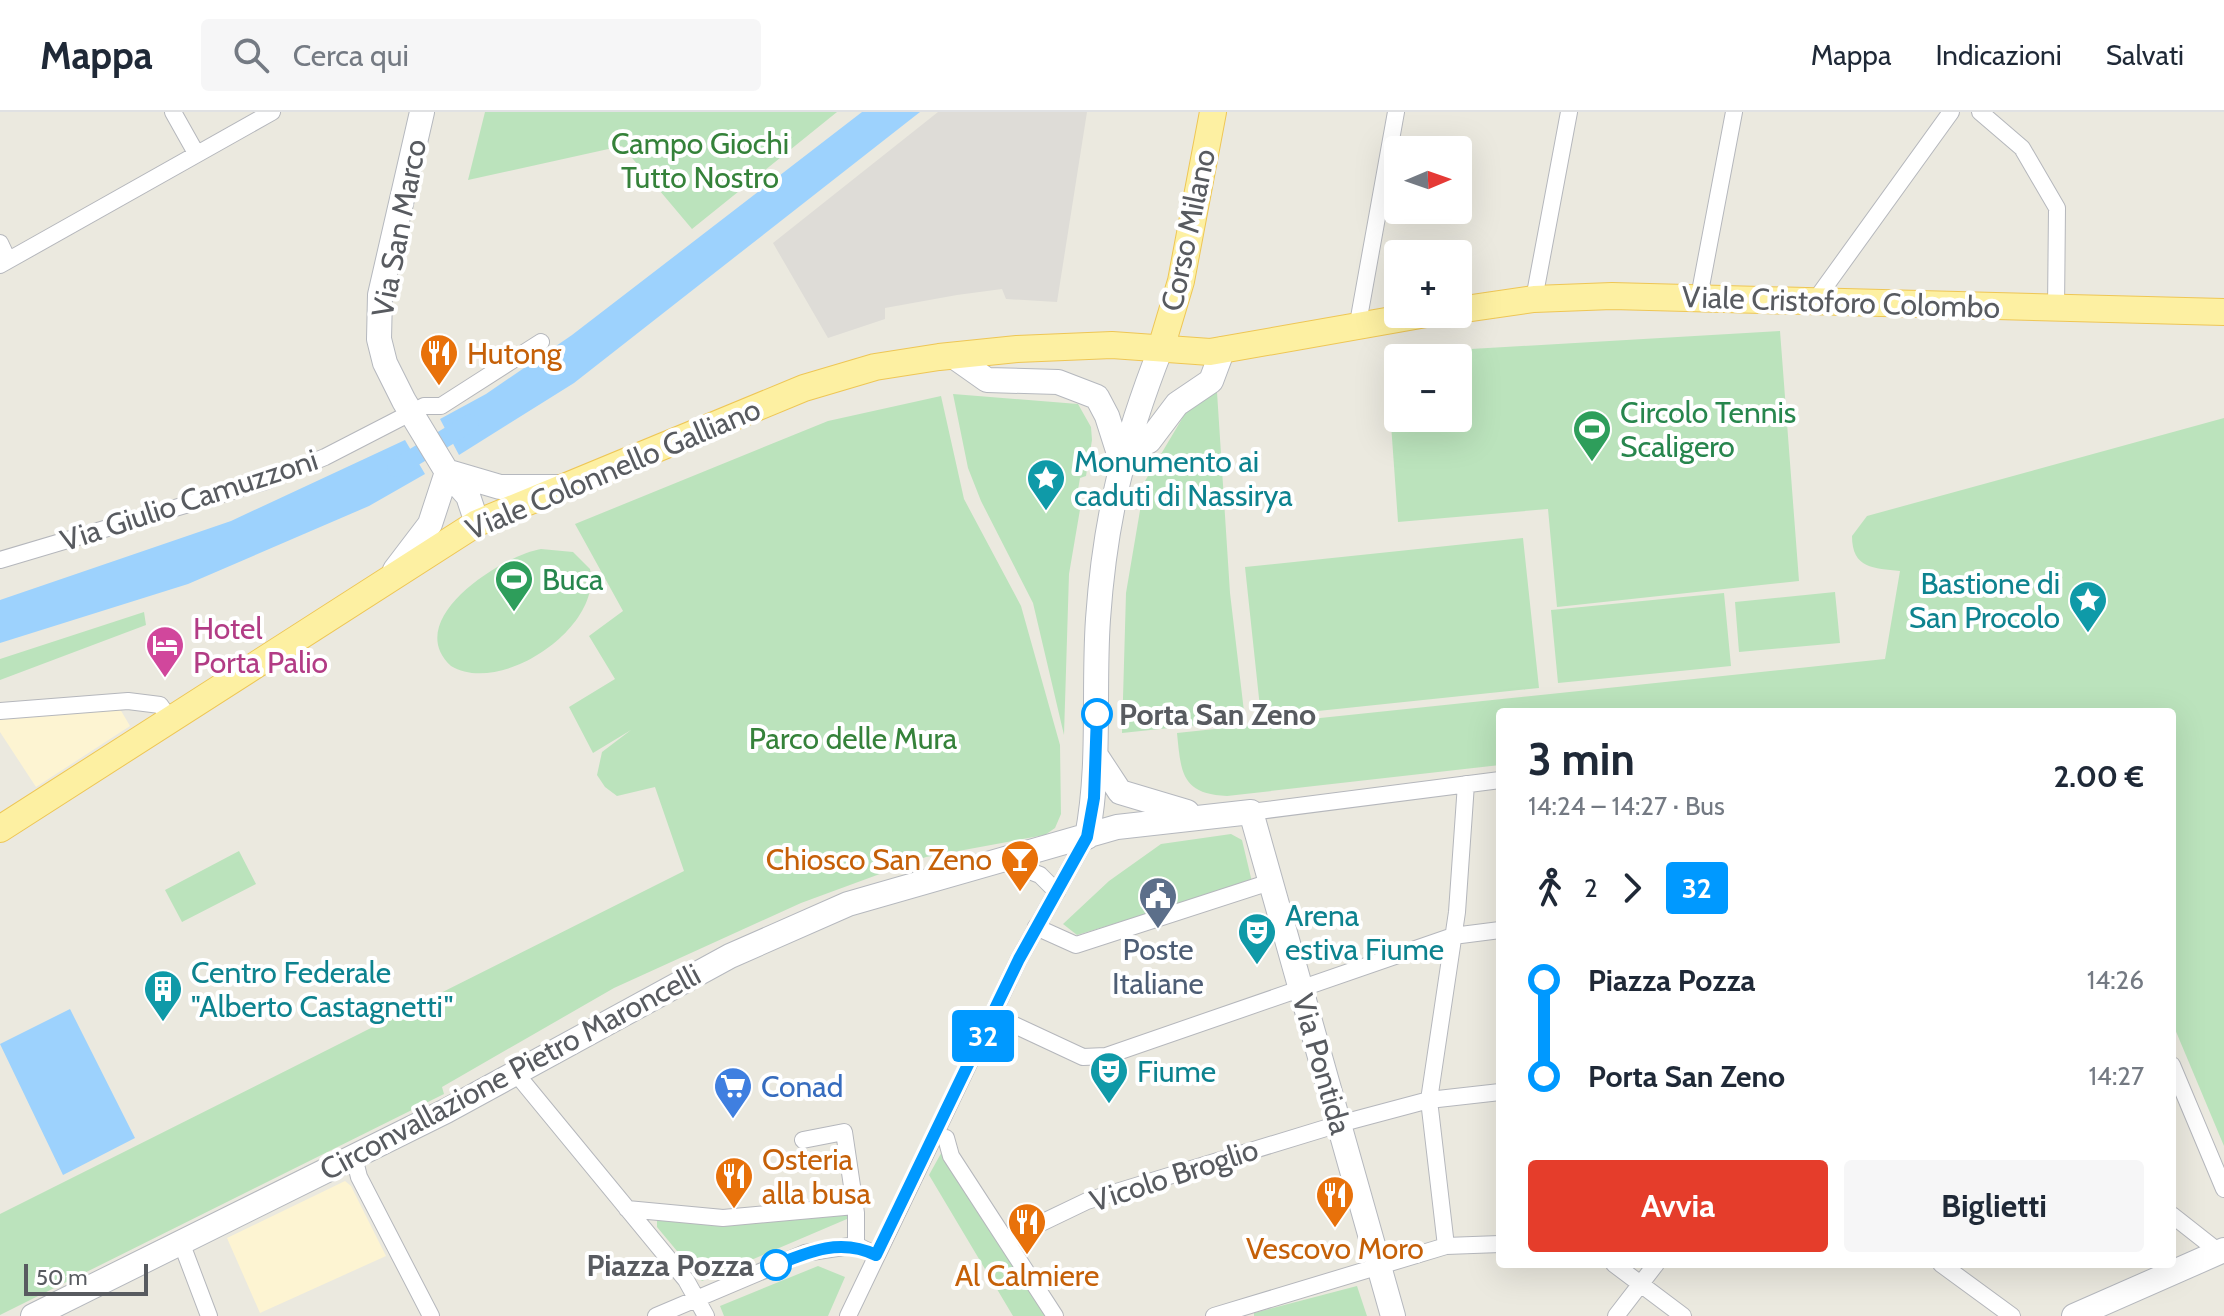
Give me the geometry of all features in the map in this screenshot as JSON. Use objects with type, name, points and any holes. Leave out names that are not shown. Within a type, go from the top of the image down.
[{"type":"main road","name":"Corso Milano","points":[[1161,348],[1181,281],[1213,112]]},
{"type":"main road","name":"Viale Cristoforo Colombo","points":[[1472,308],[1534,299],[1699,297],[2224,312]]},
{"type":"main road","points":[[1161,348],[1195,352],[1223,349],[1384,320]]},
{"type":"main road","name":"Viale Colonnello Galliano","points":[[0,829],[477,523],[560,487],[804,388],[875,367],[1030,348],[1161,348]]},
{"type":"street","points":[[173,112],[196,153]]},
{"type":"street","points":[[0,243],[4,262],[272,112]]},
{"type":"street","name":"Via San Marco","points":[[422,112],[378,316],[385,363],[414,419],[446,470],[468,496],[477,523]]},
{"type":"street","points":[[1358,323],[1396,112]]},
{"type":"street","points":[[1534,299],[1569,112]]},
{"type":"street","points":[[1699,297],[1734,112]]},
{"type":"street","points":[[1814,302],[1951,112]]},
{"type":"street","points":[[1980,112],[2022,148],[2057,208],[2056,309]]},
{"type":"street","name":"Via Giulio Camuzzoni","points":[[0,560],[266,481],[414,419],[424,406],[441,406],[541,342]]},
{"type":"street","points":[[848,1316],[1036,927],[1087,837],[1097,757],[1098,619],[1105,544],[1122,457],[1161,348]]},
{"type":"street","points":[[1122,457],[1149,441],[1177,404],[1211,381],[1223,349]]},
{"type":"street","points":[[953,356],[987,380],[1058,382],[1097,397],[1122,457]]},
{"type":"street","points":[[384,583],[430,524],[446,470],[500,487],[560,487]]},
{"type":"street","points":[[0,711],[128,701],[160,705],[170,719]]},
{"type":"street","points":[[1097,757],[1120,792],[1201,816]]},
{"type":"street","points":[[1254,824],[1496,780]]},
{"type":"street","points":[[1446,1246],[1429,1100],[1453,936],[1466,784]]},
{"type":"street","name":"Circonvallazione Pietro Maroncelli","points":[[33,1316],[65,1309],[181,1242],[354,1157],[730,956],[848,904],[1117,827],[1227,814],[1254,824]]},
{"type":"street","name":"Via Pontida","points":[[1254,824],[1393,1316]]},
{"type":"street","points":[[1001,860],[1040,875],[1057,892]]},
{"type":"street","points":[[1036,927],[1076,945],[1270,882]]},
{"type":"street","points":[[993,1015],[1083,1057],[1106,1056],[1300,986],[1453,936],[1496,931]]},
{"type":"street","points":[[514,1071],[698,1299],[706,1316]]},
{"type":"street","points":[[2176,1075],[2224,1189]]},
{"type":"street","name":"Vicolo Broglio","points":[[1012,1237],[1087,1201],[1339,1124],[1429,1100],[1496,1092]]},
{"type":"street","points":[[803,1140],[844,1132],[855,1206],[856,1245]]},
{"type":"street","points":[[946,1138],[951,1156],[1055,1316]]},
{"type":"street","points":[[354,1157],[359,1177],[431,1316]]},
{"type":"street","points":[[627,1209],[723,1218],[855,1206]]},
{"type":"street","points":[[2176,1218],[2222,1251]]},
{"type":"street","points":[[181,1242],[209,1316]]},
{"type":"street","points":[[1214,1316],[1446,1246],[1496,1244]]},
{"type":"street","points":[[656,1316],[805,1253],[856,1245],[876,1255]]},
{"type":"street","points":[[2074,1316],[2222,1251]]},
{"type":"street","points":[[1619,1268],[1683,1316]]},
{"type":"street","points":[[1616,1316],[1653,1268]]},
{"type":"street","points":[[1946,1268],[2012,1316]]},
{"type":"shaded area","points":[[938,112],[1087,112],[1057,302],[1006,299],[1002,289],[957,295],[885,308],[885,319],[828,338],[773,243]]},
{"type":"shaded area","points":[[120,709],[130,726],[36,787],[0,732],[0,719]]},
{"type":"shaded area","points":[[345,1181],[351,1186],[386,1256],[260,1313],[227,1238]]},
{"type":"green space","name":"Campo Giochi Tutto Nostro","points":[[485,112],[837,112],[692,229],[622,146],[468,180]]},
{"type":"green space","name":"Circolo Tennis Scaligero","points":[[1780,331],[1799,581],[1557,607],[1548,509],[1398,522],[1392,432],[1472,432],[1472,349]]},
{"type":"green space","points":[[1217,392],[1230,593],[1245,720],[1122,733],[1126,593],[1145,481],[1189,407]]},
{"type":"green space","points":[[953,394],[1078,404],[1091,427],[1086,476],[1080,478],[1078,490],[1083,492],[1069,574],[1064,735],[1033,603],[981,501],[968,468]]},
{"type":"green space","name":"Parco delle Mura","points":[[941,396],[964,499],[1021,606],[1060,745],[1061,814],[1055,828],[1045,835],[926,857],[801,903],[614,988],[442,1087],[444,1094],[0,1315],[0,1214],[684,871],[655,787],[617,796],[605,787],[597,775],[602,752],[631,730],[593,753],[569,707],[615,679],[589,636],[623,611],[575,524],[828,421]]},
{"type":"green space","points":[[2224,418],[2224,1146],[2176,1032],[2176,708],[1496,708],[1496,765],[1227,796],[1200,791],[1182,770],[1177,733],[1885,659],[1900,571],[1866,565],[1856,555],[1852,536],[1867,516]]},
{"type":"green space","points":[[1523,538],[1539,688],[1261,717],[1245,567]]},
{"type":"green space","name":"Buca","points":[[541,549],[573,552],[590,569],[590,591],[581,613],[565,634],[544,651],[520,664],[495,672],[472,673],[451,666],[439,648],[438,629],[447,611],[462,593],[482,577],[524,554]]},
{"type":"green space","points":[[1835,592],[1840,643],[1739,652],[1735,602]]},
{"type":"green space","points":[[1724,593],[1731,666],[1558,683],[1551,610]]},
{"type":"green space","points":[[144,612],[146,625],[0,680],[0,659]]},
{"type":"green space","points":[[1231,834],[1242,840],[1252,882],[1077,935],[1063,924],[1109,881],[1161,844]]},
{"type":"green space","points":[[239,851],[256,884],[182,922],[165,890]]},
{"type":"green space","points":[[944,1148],[1051,1316],[1013,1316],[929,1175]]},
{"type":"green space","points":[[847,1214],[847,1219],[702,1281],[657,1227],[657,1220],[731,1225]]},
{"type":"green space","points":[[818,1266],[845,1277],[828,1316],[724,1316],[720,1306]]},
{"type":"green space","points":[[1357,1286],[1367,1316],[1254,1316],[1254,1313]]},
{"type":"water","points":[[862,112],[920,112],[574,383],[459,455],[440,419],[486,394],[572,335]]},
{"type":"water","points":[[405,440],[425,474],[369,506],[188,584],[0,643],[0,600],[231,521]]},
{"type":"water","points":[[70,1009],[135,1138],[63,1175],[0,1044]]},
{"type":"waterway","points":[[396,468],[470,423]]},
{"type":"bus line","name":"32","points":[[776,1265],[828,1247],[856,1245],[876,1255],[1019,959],[1087,837],[1094,798],[1097,714]]},
{"type":"place","name":"Hutong","points":[[439,387]]},
{"type":"place","name":"Circolo Tennis Scaligero","points":[[1592,463]]},
{"type":"place","name":"Monumento ai caduti di Nassirya","points":[[1046,512]]},
{"type":"place","name":"Buca","points":[[514,613]]},
{"type":"place","name":"Bastione di San Procolo","points":[[2088,634]]},
{"type":"place","name":"Hotel Porta Palio","points":[[165,679]]},
{"type":"place","name":"Porta San Zeno","points":[[1097,714]]},
{"type":"place","name":"Chiosco San Zeno","points":[[1020,893]]},
{"type":"place","name":"Poste Italiane","points":[[1158,930]]},
{"type":"place","name":"Arena estiva Fiume","points":[[1257,966]]},
{"type":"place","name":"Centro Federale \"Alberto Castagnetti\"","points":[[163,1023]]},
{"type":"place","name":"Fiume","points":[[1109,1105]]},
{"type":"place","name":"Conad","points":[[733,1120]]},
{"type":"place","name":"Osteria alla busa","points":[[734,1210]]},
{"type":"place","name":"Vescovo Moro","points":[[1335,1229]]},
{"type":"place","name":"Al Calmiere","points":[[1027,1256]]},
{"type":"place","name":"Piazza Pozza","points":[[776,1265]]}]
